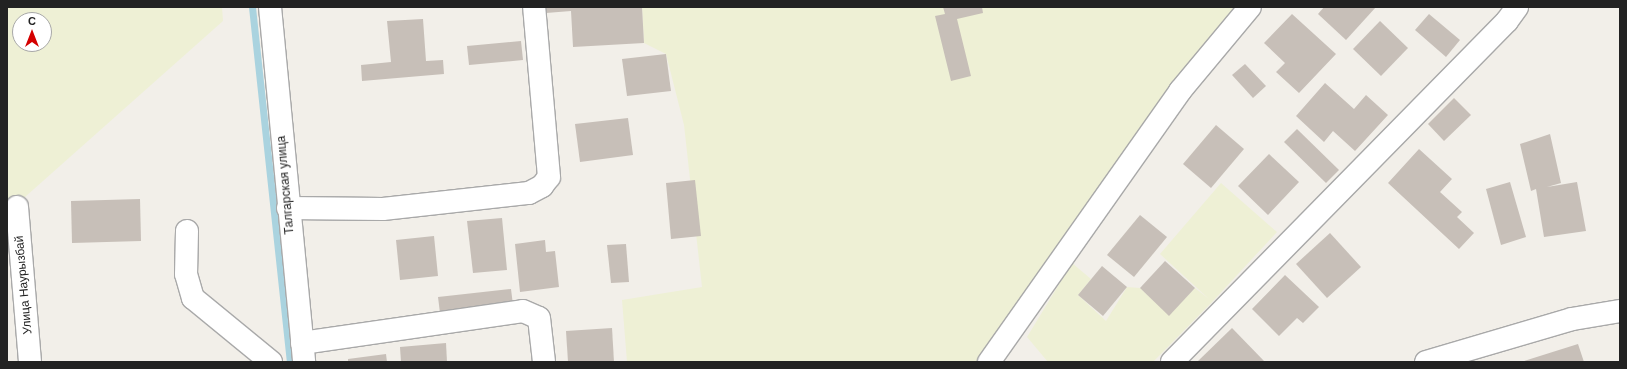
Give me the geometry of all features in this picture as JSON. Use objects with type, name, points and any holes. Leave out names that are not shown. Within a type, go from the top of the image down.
[{"type":"street","name":"Талгарская улица","points":[[270,7],[288,208],[303,352]]},
{"type":"street","points":[[288,208],[384,209],[529,193],[542,186],[549,177],[534,7]]},
{"type":"street","points":[[989,362],[1180,91],[1250,7]]},
{"type":"street","points":[[1172,362],[1507,21],[1516,7]]},
{"type":"street","name":"Улица Наурызбай","points":[[17,207],[30,362]]},
{"type":"street","points":[[187,231],[186,274],[193,298],[271,362]]},
{"type":"street","points":[[303,352],[523,311],[539,318],[544,362]]},
{"type":"street","points":[[1426,362],[1572,319],[1620,311]]},
{"type":"green space","points":[[7,7],[222,7],[223,21],[7,213]]},
{"type":"green space","points":[[642,7],[1236,7],[989,362],[627,362],[622,300],[702,287],[684,125],[666,54],[644,43]]},
{"type":"green space","points":[[1221,183],[1277,232],[1213,301],[1153,362],[1048,362],[1027,337],[1072,263],[1091,279],[1078,295],[1106,321],[1127,287],[1140,288],[1169,315],[1195,288],[1209,299],[1160,254]]},
{"type":"building","points":[[546,7],[642,7],[644,43],[573,47],[571,11],[546,13]]},
{"type":"building","points":[[943,7],[982,7],[983,13],[957,19],[971,76],[951,81],[935,16],[945,14]]},
{"type":"building","points":[[1324,7],[1376,7],[1346,40],[1318,14]]},
{"type":"building","points":[[1292,14],[1336,54],[1299,93],[1276,72],[1285,63],[1264,43]]},
{"type":"building","points":[[1429,14],[1460,40],[1446,57],[1415,30]]},
{"type":"building","points":[[423,19],[426,61],[443,60],[444,74],[362,81],[361,65],[391,62],[387,21]]},
{"type":"building","points":[[1380,21],[1408,48],[1381,76],[1353,49]]},
{"type":"building","points":[[521,41],[523,60],[469,65],[467,46]]},
{"type":"building","points":[[666,54],[671,91],[627,96],[622,59]]},
{"type":"building","points":[[1245,64],[1266,86],[1253,98],[1232,75]]},
{"type":"building","points":[[1325,83],[1354,109],[1366,95],[1388,115],[1355,151],[1333,131],[1324,142],[1296,116]]},
{"type":"building","points":[[1454,98],[1471,115],[1444,141],[1428,124]]},
{"type":"building","points":[[628,118],[633,155],[580,162],[575,124]]},
{"type":"building","points":[[1216,125],[1244,149],[1211,188],[1183,164]]},
{"type":"building","points":[[1297,129],[1339,170],[1326,183],[1284,142]]},
{"type":"building","points":[[1550,134],[1561,183],[1547,187],[1577,182],[1586,231],[1544,237],[1536,189],[1531,191],[1520,144]]},
{"type":"building","points":[[1419,149],[1452,179],[1440,192],[1462,212],[1457,217],[1474,233],[1459,249],[1388,183]]},
{"type":"building","points":[[1269,154],[1299,182],[1268,215],[1238,186]]},
{"type":"building","points":[[695,180],[701,236],[671,239],[666,183]]},
{"type":"building","points":[[1510,182],[1526,237],[1501,245],[1486,189]]},
{"type":"building","points":[[140,199],[141,241],[72,243],[71,201]]},
{"type":"building","points":[[1140,215],[1167,237],[1134,277],[1107,255]]},
{"type":"building","points":[[502,218],[507,270],[473,273],[467,221]]},
{"type":"building","points":[[1330,233],[1361,267],[1327,298],[1296,264]]},
{"type":"building","points":[[434,236],[438,276],[400,280],[396,240]]},
{"type":"building","points":[[545,240],[546,252],[555,251],[559,287],[520,292],[515,244]]},
{"type":"building","points":[[626,244],[629,282],[611,283],[607,245]]},
{"type":"building","points":[[1165,261],[1195,288],[1169,316],[1140,288]]},
{"type":"building","points":[[1102,266],[1127,287],[1103,316],[1078,295]]},
{"type":"building","points":[[1285,275],[1319,307],[1303,323],[1297,318],[1279,336],[1252,309]]},
{"type":"building","points":[[511,289],[513,305],[440,313],[438,297]]},
{"type":"building","points":[[612,328],[614,362],[568,362],[566,331]]},
{"type":"building","points":[[1232,328],[1265,362],[1197,362]]},
{"type":"building","points":[[446,343],[447,362],[401,362],[400,347]]},
{"type":"building","points":[[1578,344],[1584,362],[1521,362]]},
{"type":"building","points":[[386,354],[387,362],[348,362],[348,359]]},
{"type":"waterway","points":[[252,7],[290,362]]}]
